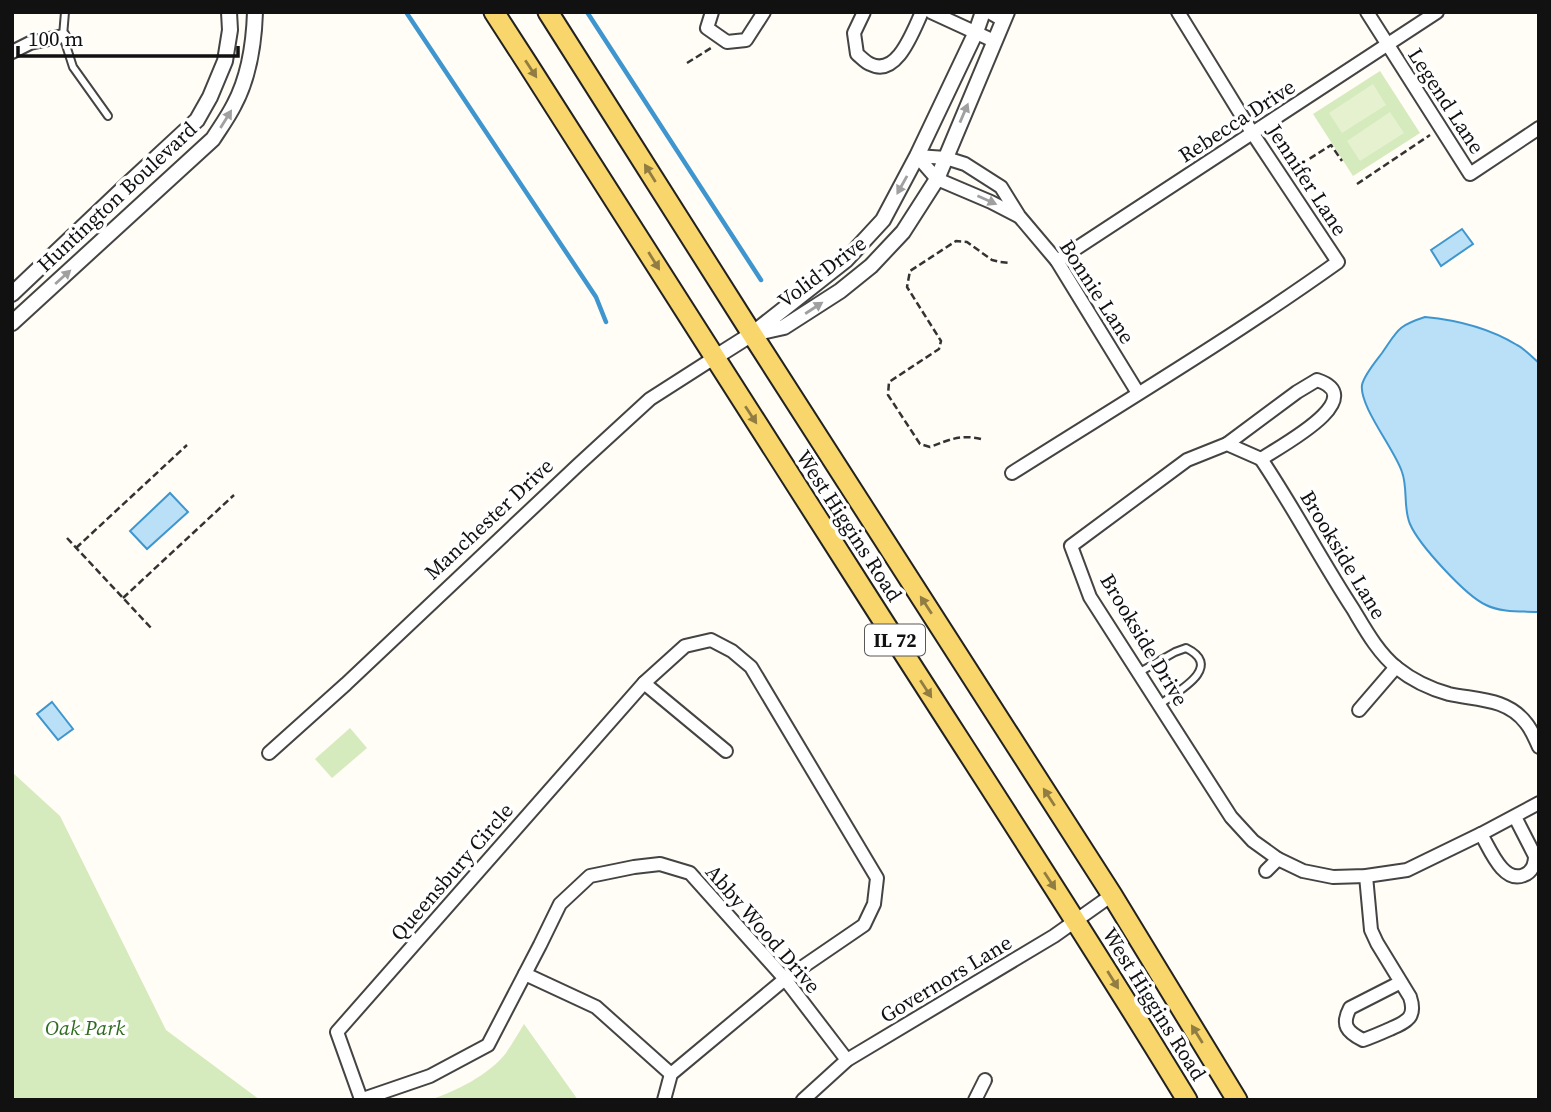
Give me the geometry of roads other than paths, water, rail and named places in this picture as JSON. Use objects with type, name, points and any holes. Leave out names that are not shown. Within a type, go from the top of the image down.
[{"type":"main road","name":"West Higgins Road","points":[[494,12],[1187,1100]]},
{"type":"main road","name":"West Higgins Road","points":[[548,12],[1112,895],[1237,1100]]},
{"type":"street","name":"Huntington Boulevard","points":[[12,294],[197,120],[225,61],[230,30],[229,12]]},
{"type":"street","name":"Huntington Boulevard","points":[[12,323],[213,139],[234,105],[246,76],[256,12]]},
{"type":"street","points":[[712,12],[707,28],[727,42],[746,40],[764,12]]},
{"type":"street","points":[[864,12],[854,33],[857,54],[871,66],[886,67],[898,59],[922,12]]},
{"type":"street","points":[[931,12],[994,41]]},
{"type":"street","name":"Volid Drive","points":[[752,334],[846,260],[883,220],[917,156],[983,12]]},
{"type":"street","points":[[989,12],[1005,16]]},
{"type":"street","name":"Jennifer Lane","points":[[1138,393],[1338,262],[1253,134],[1178,12]]},
{"type":"street","name":"Legend Lane","points":[[1367,12],[1470,174],[1539,128]]},
{"type":"street","name":"Rebecca Drive","points":[[1057,261],[1437,12]]},
{"type":"street","name":"Volid Drive","points":[[752,334],[784,327],[840,290],[871,266],[903,232],[937,179],[1005,16]]},
{"type":"street","points":[[12,52],[30,43],[63,36]]},
{"type":"street","name":"Bonnie Lane","points":[[917,156],[946,158],[965,164],[1001,187],[1018,216],[1057,261],[1138,393]]},
{"type":"street","name":"Bonnie Lane","points":[[917,156],[937,179],[1018,216]]},
{"type":"street","name":"Manchester Drive","points":[[269,753],[650,399],[752,334]]},
{"type":"street","points":[[1317,380],[1327,383],[1334,392],[1335,400],[1317,422],[1261,459],[1227,444],[1317,380]]},
{"type":"street","points":[[1012,473],[1138,393]]},
{"type":"street","name":"Brookside Drive","points":[[1227,444],[1187,460],[1071,546],[1090,597],[1231,817],[1253,841],[1278,859],[1304,871],[1333,877],[1366,876],[1407,870],[1539,803]]},
{"type":"street","name":"Brookside Lane","points":[[1261,459],[1376,645],[1396,667],[1422,684],[1448,694],[1487,699],[1510,709],[1527,723],[1539,747]]},
{"type":"street","name":"Queensbury Circle","points":[[360,1099],[337,1032],[644,683],[685,646],[711,640],[732,651],[751,667],[877,878],[874,904],[864,925],[785,978],[671,1074]]},
{"type":"street","points":[[1359,710],[1396,667]]},
{"type":"street","points":[[644,683],[726,751]]},
{"type":"street","points":[[1481,834],[1502,870],[1515,877],[1524,875],[1531,871],[1535,856],[1515,817]]},
{"type":"street","points":[[1266,871],[1278,859]]},
{"type":"street","name":"Abby Wood Drive","points":[[360,1099],[430,1076],[488,1045],[560,904],[590,876],[660,863],[690,873],[785,978],[847,1060]]},
{"type":"street","points":[[1366,876],[1371,930],[1410,997],[1413,1006],[1406,1021],[1370,1038],[1363,1040],[1349,1031],[1345,1019],[1350,1008],[1401,982]]},
{"type":"street","name":"Governors Lane","points":[[803,1100],[847,1060],[1076,922],[1112,895]]},
{"type":"street","points":[[525,974],[596,1007],[671,1074],[664,1100]]},
{"type":"street","points":[[975,1100],[985,1080]]},
{"type":"lane","points":[[65,12],[63,36],[73,67],[108,116]]},
{"type":"lane","points":[[1138,673],[1186,648],[1195,653],[1201,670],[1195,679],[1160,704]]},
{"type":"water","points":[[1462,229],[1473,244],[1441,266],[1431,250]]},
{"type":"water","points":[[1425,317],[1484,329],[1520,347],[1539,363],[1539,612],[1499,609],[1477,600],[1433,556],[1410,524],[1402,472],[1371,416],[1362,385],[1370,368],[1395,334],[1409,323]]},
{"type":"water","points":[[170,493],[188,512],[147,549],[130,531]]},
{"type":"water","points":[[52,702],[73,729],[58,740],[37,714]]},
{"type":"waterway","points":[[406,12],[596,297],[606,322]]},
{"type":"waterway","points":[[587,12],[761,280]]},
{"type":"park label","name":"Oak Park","points":[[85,1028]]}]
